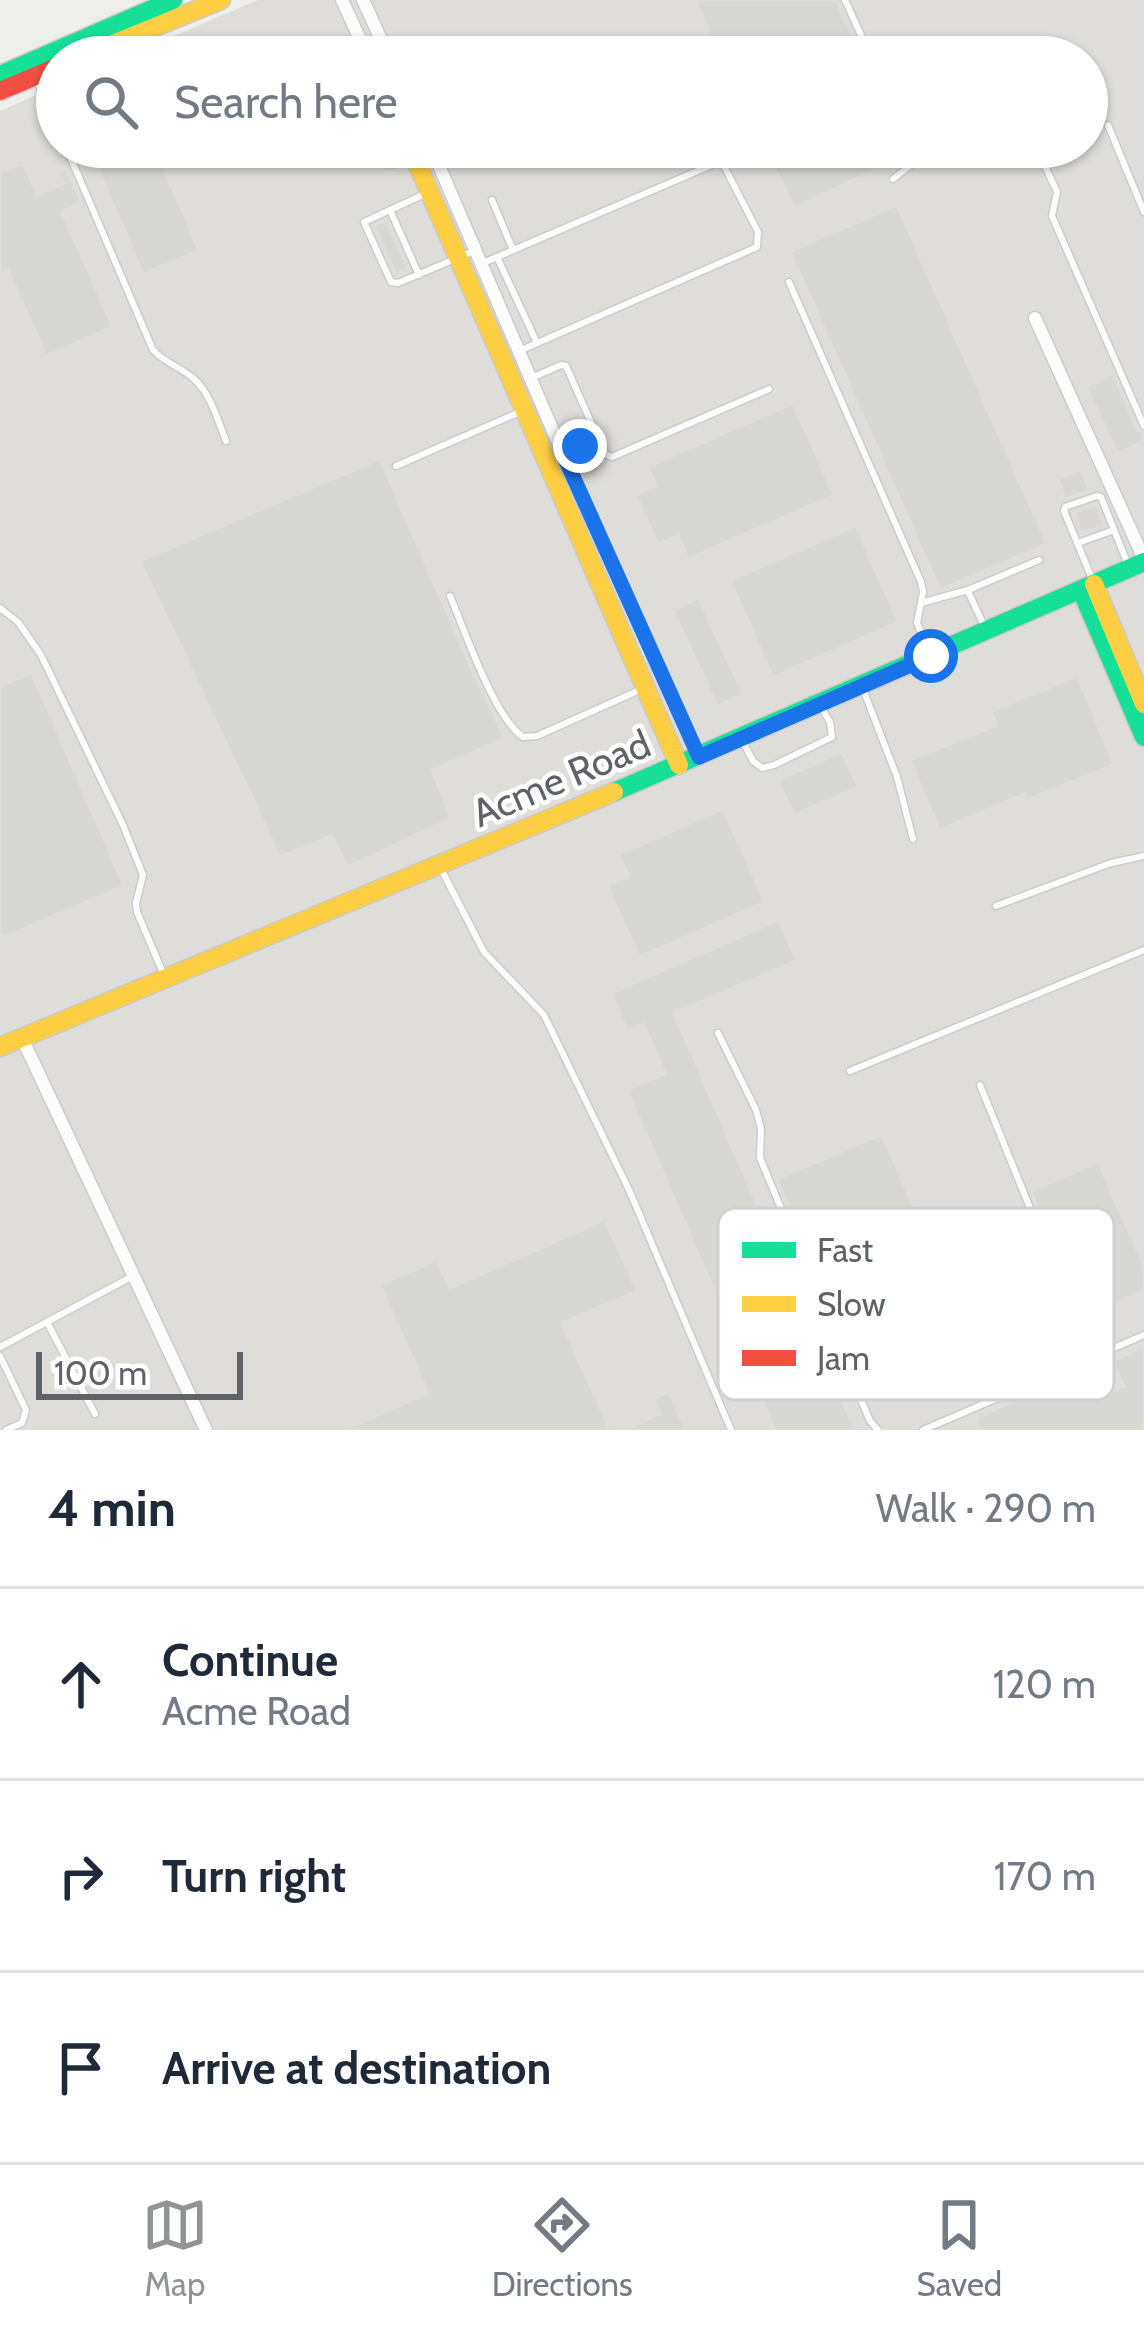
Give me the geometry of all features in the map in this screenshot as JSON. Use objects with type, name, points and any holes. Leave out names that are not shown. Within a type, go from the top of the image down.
[{"type":"street","points":[[99,36],[173,0]]},
{"type":"street","points":[[133,36],[221,0]]},
{"type":"street","points":[[342,0],[358,36]]},
{"type":"street","points":[[363,0],[379,36]]},
{"type":"street","points":[[0,91],[36,67]]},
{"type":"street","points":[[0,75],[36,69]]},
{"type":"street","points":[[426,168],[430,192],[471,257],[525,409],[699,757]]},
{"type":"street","points":[[431,168],[563,454],[645,688],[679,765]]},
{"type":"street","points":[[1035,318],[1139,563]]},
{"type":"street","name":"Acme Road","points":[[0,1048],[699,757],[1139,563]]},
{"type":"street","points":[[1088,587],[1138,673],[1144,704]]},
{"type":"street","points":[[1088,587],[1144,736]]},
{"type":"street","points":[[22,1038],[206,1430]]},
{"type":"lane","points":[[845,0],[861,36]]},
{"type":"lane","points":[[32,69],[36,78]]},
{"type":"lane","points":[[1108,125],[1144,212]]},
{"type":"lane","points":[[75,168],[153,350],[195,380],[226,441]]},
{"type":"lane","points":[[430,192],[365,220],[391,282],[471,257],[497,257],[705,168]]},
{"type":"lane","points":[[519,351],[757,247],[758,232],[725,168]]},
{"type":"lane","points":[[893,179],[907,168]]},
{"type":"lane","points":[[1046,168],[1057,193],[1052,216],[1144,426]]},
{"type":"lane","points":[[492,200],[513,250]]},
{"type":"lane","points":[[390,210],[419,274]]},
{"type":"lane","points":[[497,257],[537,343]]},
{"type":"lane","points":[[789,282],[921,582],[917,623],[931,656]]},
{"type":"lane","points":[[531,378],[566,366],[604,454],[612,457],[769,389]]},
{"type":"lane","points":[[396,466],[525,409]]},
{"type":"lane","points":[[563,454],[597,438]]},
{"type":"lane","points":[[1088,587],[1065,507],[1099,496],[1114,530],[1139,563]]},
{"type":"lane","points":[[1077,543],[1114,530]]},
{"type":"lane","points":[[921,603],[968,590],[1039,560]]},
{"type":"lane","points":[[968,590],[986,631]]},
{"type":"lane","points":[[450,596],[499,705],[512,730],[523,737],[537,736],[645,688]]},
{"type":"lane","points":[[0,608],[18,622],[41,655],[132,846],[143,875],[137,912],[166,979]]},
{"type":"lane","points":[[861,686],[897,777],[914,839]]},
{"type":"lane","points":[[741,738],[753,761],[762,768],[774,765],[832,737],[830,722],[819,704]]},
{"type":"lane","points":[[996,905],[1111,863],[1144,856]]},
{"type":"lane","points":[[439,865],[484,952],[544,1015],[553,1031],[630,1192],[718,1399]]},
{"type":"lane","points":[[850,1071],[1144,950]]},
{"type":"lane","points":[[718,1033],[756,1110],[760,1158],[781,1208]]},
{"type":"lane","points":[[980,1085],[1030,1208]]},
{"type":"lane","points":[[0,1347],[133,1276]]},
{"type":"lane","points":[[47,1322],[94,1414]]},
{"type":"lane","points":[[1114,1348],[1144,1335]]},
{"type":"lane","points":[[0,1356],[26,1410],[22,1423],[6,1430]]},
{"type":"lane","points":[[718,1400],[731,1430]]},
{"type":"lane","points":[[862,1400],[878,1430]]},
{"type":"lane","points":[[923,1430],[993,1400]]},
{"type":"shaded area","points":[[258,0],[1144,0],[1144,1430],[0,1430],[0,111],[36,95],[36,168],[1108,168],[1108,36],[174,36]]},
{"type":"building","points":[[696,0],[836,0],[852,36],[711,36]]},
{"type":"building","points":[[23,163],[37,195],[64,183],[59,172],[67,169],[81,202],[62,212],[113,327],[46,356],[8,270],[0,273],[0,172]]},
{"type":"building","points":[[98,168],[164,168],[199,251],[143,274]]},
{"type":"building","points":[[775,168],[879,168],[794,208]]},
{"type":"building","points":[[897,205],[1047,544],[940,590],[790,251]]},
{"type":"building","points":[[386,220],[408,269],[396,274],[374,226]]},
{"type":"building","points":[[1113,374],[1137,429],[1144,433],[1144,441],[1118,453],[1086,387]]},
{"type":"building","points":[[793,403],[834,495],[688,559],[678,536],[658,544],[636,495],[656,486],[648,467]]},
{"type":"building","points":[[380,459],[505,738],[432,770],[451,818],[348,867],[331,836],[280,857],[140,561]]},
{"type":"building","points":[[1082,470],[1089,491],[1065,499],[1058,479]]},
{"type":"building","points":[[1096,504],[1104,526],[1081,533],[1074,512]]},
{"type":"building","points":[[856,526],[898,622],[773,677],[730,580]]},
{"type":"building","points":[[699,598],[743,694],[717,706],[673,610]]},
{"type":"building","points":[[32,673],[124,886],[0,939],[0,686]]},
{"type":"building","points":[[1078,676],[1114,765],[1027,800],[1025,794],[939,830],[910,760],[997,725],[991,711]]},
{"type":"building","points":[[842,752],[858,787],[794,815],[778,780]]},
{"type":"building","points":[[723,809],[765,902],[639,957],[607,885],[629,876],[619,854]]},
{"type":"building","points":[[779,920],[796,961],[674,1013],[759,1208],[718,1208],[718,1299],[627,1090],[665,1074],[644,1024],[627,1031],[611,993]]},
{"type":"building","points":[[882,1134],[914,1208],[789,1208],[777,1179]]},
{"type":"building","points":[[1098,1162],[1144,1266],[1144,1291],[1114,1304],[1114,1208],[1038,1208],[1031,1191]]},
{"type":"building","points":[[605,1220],[637,1291],[562,1323],[610,1430],[344,1430],[428,1393],[380,1285],[437,1260],[450,1288]]},
{"type":"building","points":[[1144,1347],[1144,1430],[981,1430],[976,1418],[1017,1400],[1114,1400],[1114,1390],[1124,1386],[1114,1361]]},
{"type":"building","points":[[669,1392],[686,1430],[624,1430],[660,1414],[654,1399]]},
{"type":"building","points":[[762,1400],[842,1400],[855,1430],[775,1430]]},
{"type":"traffic: fast","points":[[90,36],[173,0]]},
{"type":"traffic: fast","points":[[0,75],[36,59]]},
{"type":"traffic: fast","points":[[614,792],[1144,562]]},
{"type":"traffic: fast","points":[[1081,590],[1144,737]]},
{"type":"traffic: slow","points":[[133,36],[221,0]]},
{"type":"traffic: slow","points":[[419,168],[679,765]]},
{"type":"traffic: slow","points":[[1094,584],[1144,704]]},
{"type":"traffic: slow","points":[[0,1047],[614,792]]},
{"type":"traffic: jam","points":[[0,91],[36,76]]},
{"type":"route","points":[[580,446],[563,454],[699,757],[931,656]]}]
